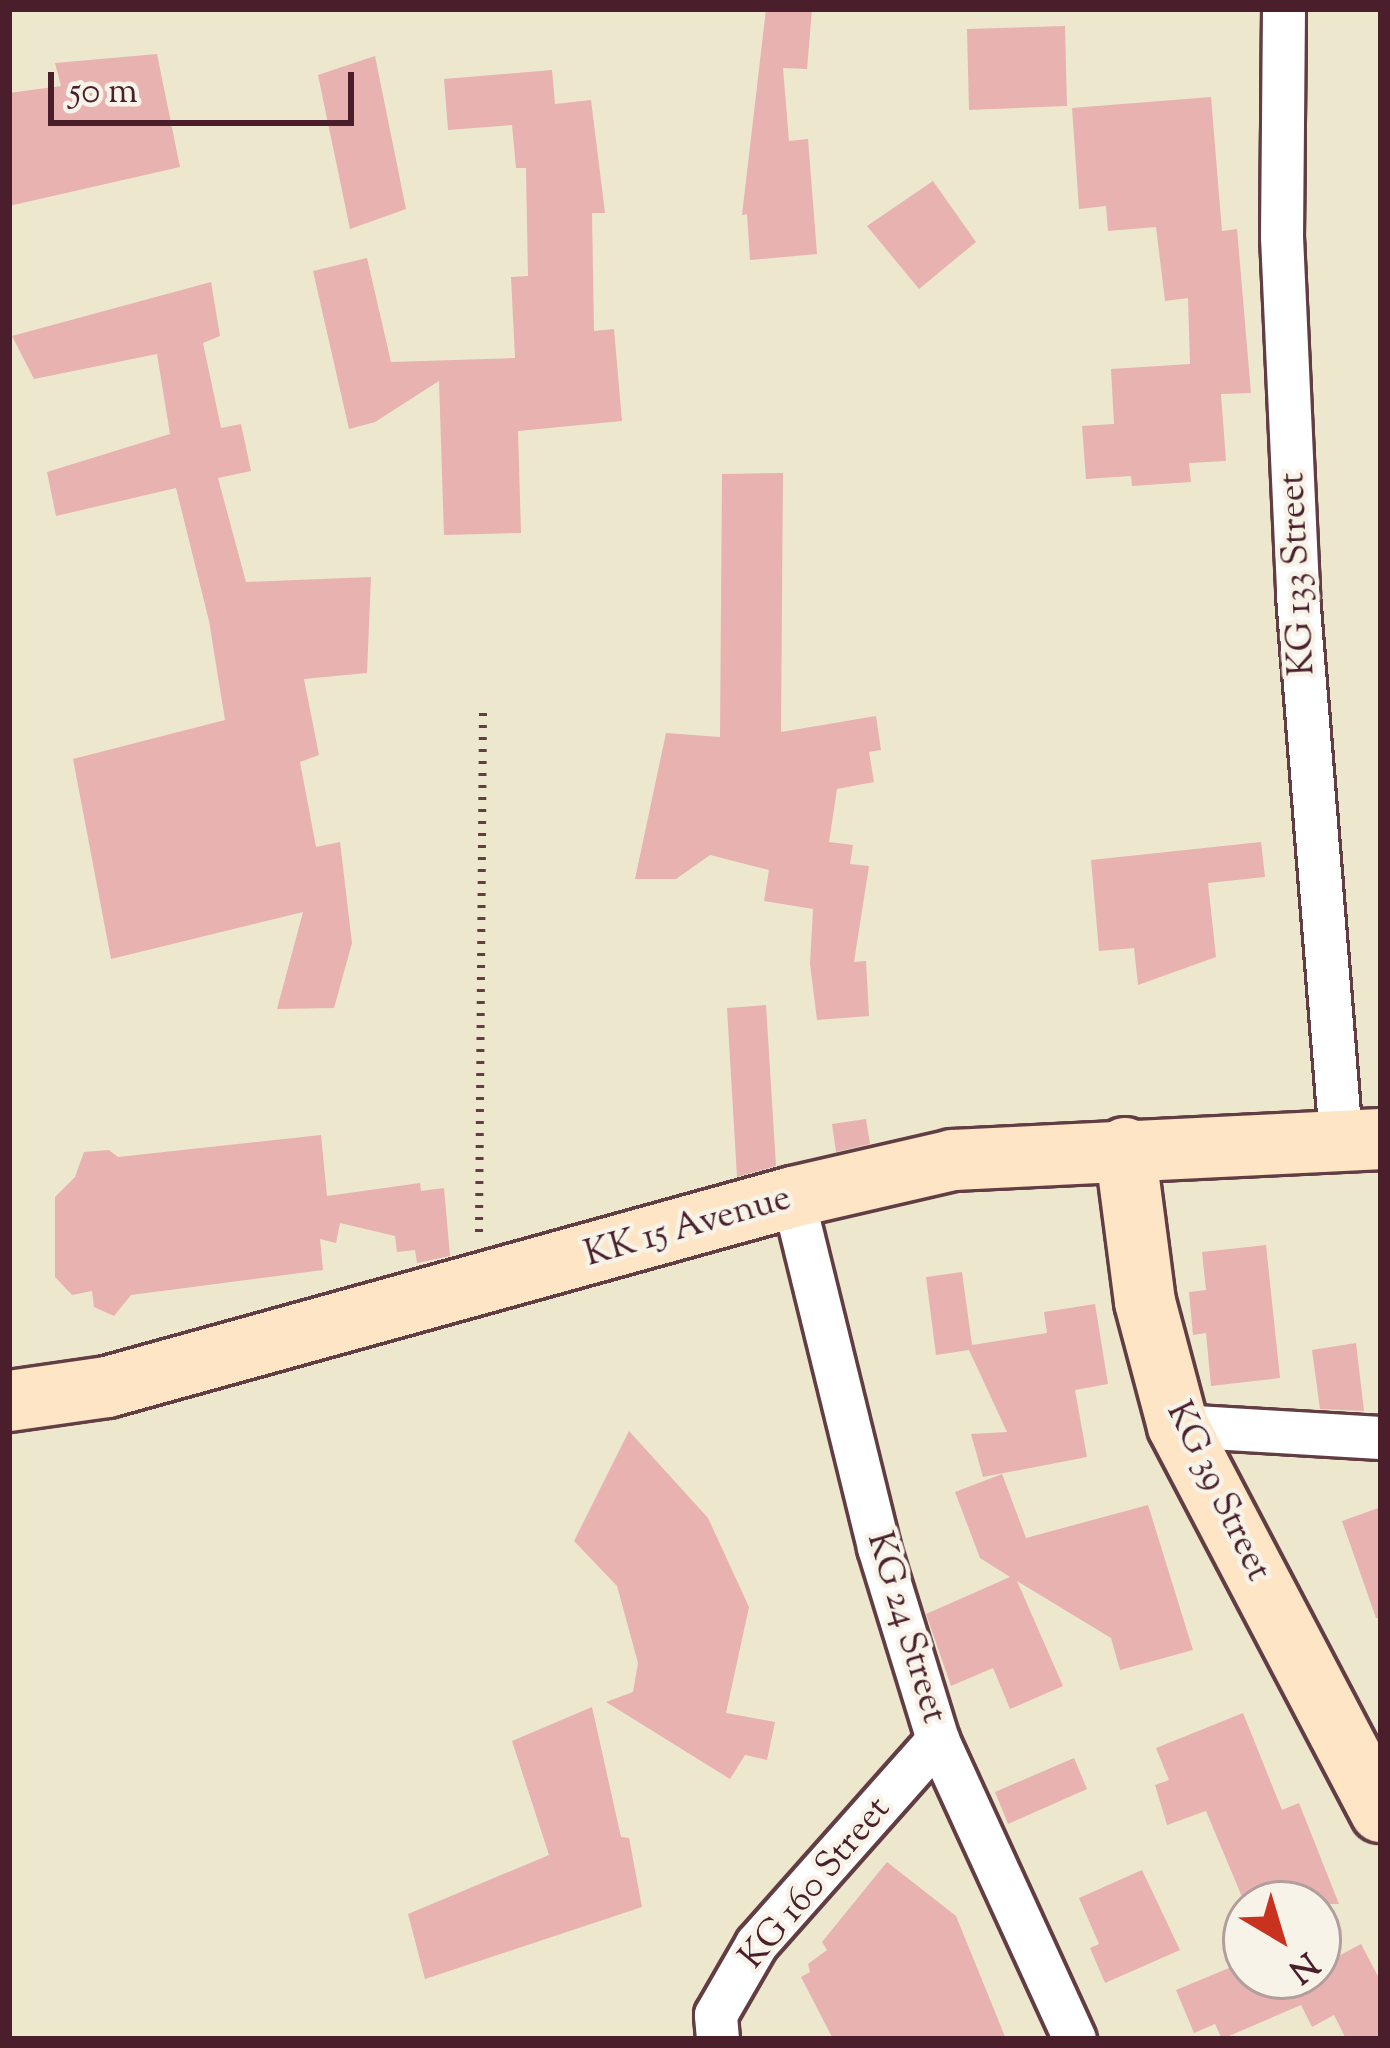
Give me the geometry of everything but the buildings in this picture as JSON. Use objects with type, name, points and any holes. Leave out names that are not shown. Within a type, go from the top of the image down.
[{"type":"street","name":"KG 133 Street","points":[[1284,9],[1282,237],[1297,572],[1361,1139]]},
{"type":"street","name":"KK 15 Avenue","points":[[9,1401],[107,1387],[478,1288],[793,1197],[953,1160],[1361,1139]]},
{"type":"street","name":"KG 39 Street","points":[[1125,1148],[1144,1302],[1178,1426],[1381,1812]]},
{"type":"street","name":"KG 24 Street","points":[[793,1197],[879,1548],[938,1740],[1075,2039]]},
{"type":"street","points":[[1178,1426],[1381,1438]]},
{"type":"street","name":"KG 160 Street","points":[[718,2039],[716,2015],[758,1943],[938,1740]]},
{"type":"path","points":[[478,1288],[483,708]]}]
